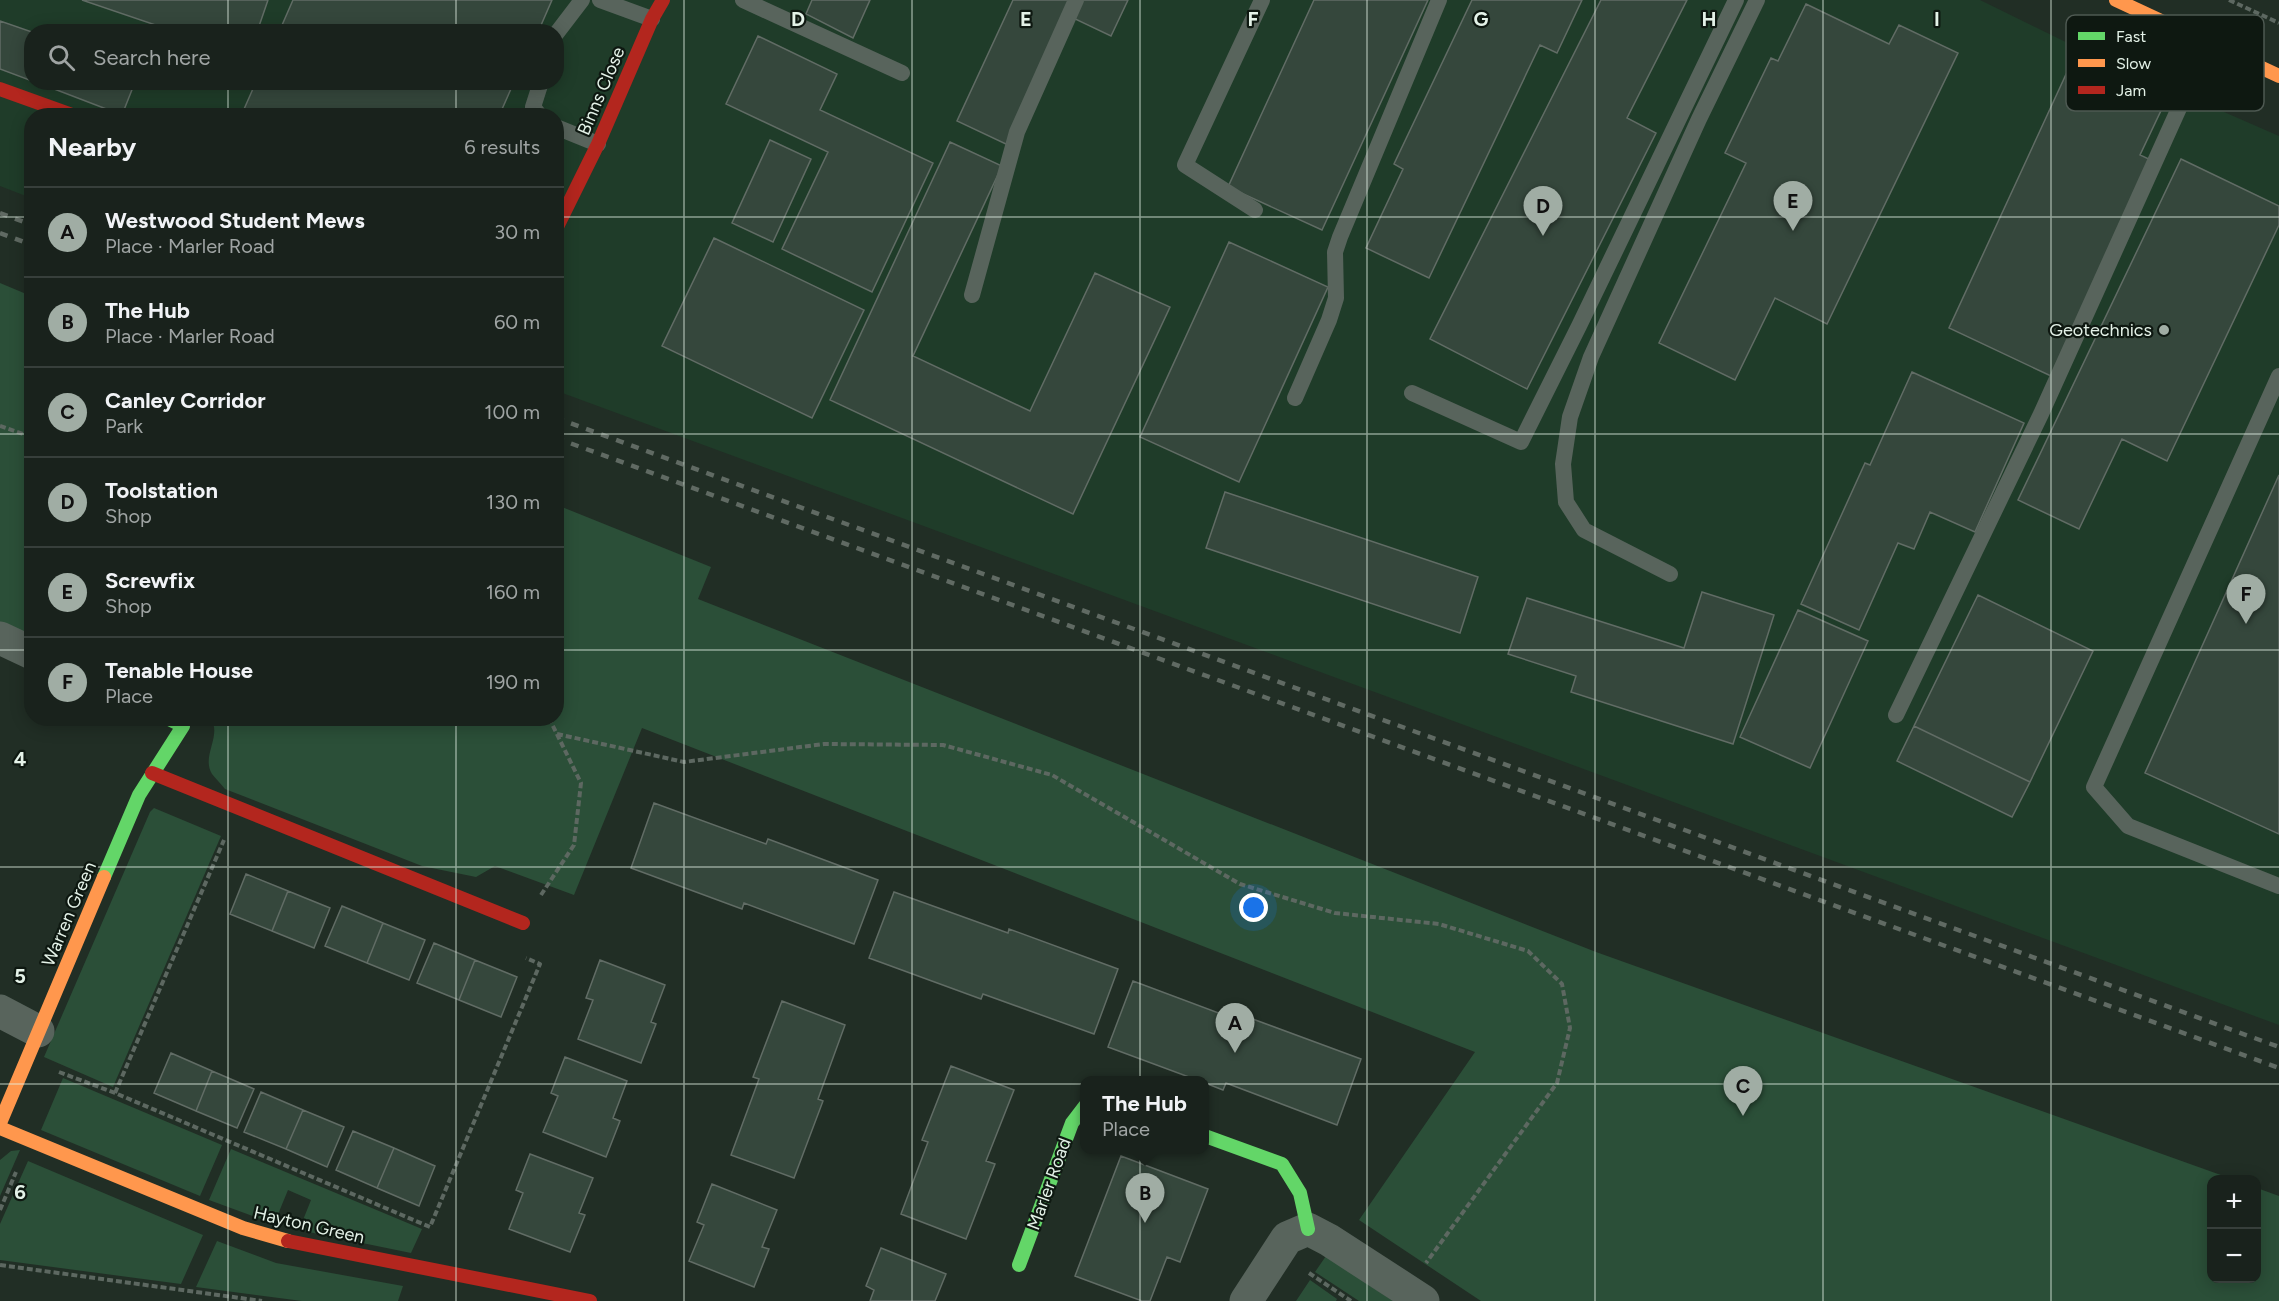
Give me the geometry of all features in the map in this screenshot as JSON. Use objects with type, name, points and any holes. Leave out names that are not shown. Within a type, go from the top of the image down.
[{"type":"street","name":"Binns Close","points":[[564,214],[598,144],[652,19],[663,0]]},
{"type":"street","points":[[2116,0],[2147,15]]},
{"type":"street","points":[[2264,69],[2279,76]]},
{"type":"street","points":[[0,89],[53,108]]},
{"type":"street","points":[[0,638],[24,649]]},
{"type":"street","name":"Warren Green","points":[[0,1123],[139,795],[183,726]]},
{"type":"street","points":[[152,773],[523,923]]},
{"type":"street","points":[[0,1011],[38,1031]]},
{"type":"street","name":"Marler Road","points":[[1019,1265],[1072,1123],[1080,1113]]},
{"type":"street","name":"Hayton Green","points":[[0,1128],[243,1228],[280,1239],[590,1301]]},
{"type":"street","points":[[1209,1137],[1282,1164],[1300,1193],[1308,1229],[1415,1295]]},
{"type":"street","points":[[1246,1301],[1287,1238],[1308,1229]]},
{"type":"lane","points":[[564,24],[582,0]]},
{"type":"lane","points":[[600,0],[652,19]]},
{"type":"lane","points":[[743,0],[902,73]]},
{"type":"lane","points":[[972,295],[1017,132],[1076,0]]},
{"type":"lane","points":[[1255,210],[1185,165],[1262,0]]},
{"type":"lane","points":[[1295,398],[1329,320],[1336,298],[1335,252],[1340,237],[1439,0]]},
{"type":"lane","points":[[1412,393],[1521,442],[1736,0]]},
{"type":"lane","points":[[1670,574],[1584,530],[1566,502],[1563,464],[1568,429],[1570,417],[1596,346],[1699,119],[1757,0]]},
{"type":"lane","points":[[535,108],[539,90]]},
{"type":"lane","points":[[1896,715],[2041,414],[2178,111]]},
{"type":"lane","points":[[564,130],[598,144]]},
{"type":"lane","points":[[2279,376],[2094,787],[2128,826],[2279,886]]},
{"type":"path","points":[[2229,0],[2262,15]]},
{"type":"path","points":[[2264,16],[2279,23]]},
{"type":"path","points":[[0,426],[24,434]]},
{"type":"path","points":[[523,923],[574,845],[581,783],[553,726]]},
{"type":"path","points":[[557,734],[684,762],[824,744],[943,746],[1052,775],[1240,884],[1335,913],[1439,924],[1528,951],[1562,984],[1570,1028],[1557,1083],[1415,1295]]},
{"type":"path","points":[[227,833],[115,1093],[430,1227],[540,964],[520,956]]},
{"type":"path","points":[[0,1265],[262,1301]]},
{"type":"path","points":[[1309,1273],[1351,1301]]},
{"type":"shaded area","points":[[0,0],[1980,0],[2066,42],[2066,111],[2222,111],[2279,136],[2279,1025],[564,394],[564,108],[24,108],[24,195],[0,186]]},
{"type":"shaded area","points":[[0,283],[24,293],[24,634],[0,623]]},
{"type":"shaded area","points":[[564,508],[711,567],[698,599],[1596,952],[2221,1175],[2207,1175],[2207,1283],[2261,1283],[2261,1189],[2279,1196],[2279,1301],[1481,1301],[1359,1220],[1475,1052],[642,728],[574,895],[495,866],[476,877],[422,866],[225,789],[212,774],[209,760],[214,726],[564,726]]},
{"type":"shaded area","points":[[154,808],[221,836],[113,1087],[44,1057],[150,812]]},
{"type":"shaded area","points":[[63,1078],[222,1145],[200,1196],[41,1130]]},
{"type":"shaded area","points":[[231,1149],[422,1229],[411,1253],[299,1230],[311,1200],[288,1190],[274,1224],[209,1200]]},
{"type":"shaded area","points":[[20,1150],[0,1196],[0,1160],[11,1151]]},
{"type":"shaded area","points":[[28,1161],[203,1235],[181,1284],[0,1260],[0,1224]]},
{"type":"shaded area","points":[[217,1241],[276,1263],[403,1286],[398,1301],[302,1301],[196,1287]]},
{"type":"shaded area","points":[[1326,1256],[1393,1301],[1359,1301],[1315,1272]]},
{"type":"shaded area","points":[[1310,1280],[1337,1299],[1336,1301],[1296,1301]]},
{"type":"building","points":[[82,0],[268,0],[260,24],[152,24]]},
{"type":"building","points":[[293,0],[552,0],[542,24],[282,24]]},
{"type":"building","points":[[812,0],[870,0],[853,38],[806,14]]},
{"type":"building","points":[[1013,0],[1075,0],[1008,145],[957,121]]},
{"type":"building","points":[[1081,0],[1128,0],[1111,36],[1073,18]]},
{"type":"building","points":[[1314,0],[1428,0],[1322,230],[1228,187]]},
{"type":"building","points":[[1472,0],[1582,0],[1557,53],[1540,45],[1429,278],[1366,248],[1403,169],[1394,164]]},
{"type":"building","points":[[1601,0],[1687,0],[1627,118],[1656,133],[1527,389],[1430,339]]},
{"type":"building","points":[[1806,4],[1889,44],[1899,25],[1958,53],[1827,324],[1775,298],[1735,380],[1659,343],[1746,163],[1725,153],[1771,58],[1778,61]]},
{"type":"building","points":[[0,21],[24,29],[24,78],[0,69]]},
{"type":"building","points":[[758,36],[837,74],[820,110],[933,163],[872,292],[782,249],[828,152],[726,104]]},
{"type":"building","points":[[2066,74],[2066,111],[2161,111],[2140,155],[2151,160],[2051,376],[1949,328]]},
{"type":"building","points":[[57,90],[132,90],[125,108],[104,108]]},
{"type":"building","points":[[252,90],[510,90],[503,108],[245,108]]},
{"type":"building","points":[[770,140],[811,159],[773,242],[732,223]]},
{"type":"building","points":[[950,142],[1002,166],[913,356],[1030,411],[1095,273],[1170,307],[1073,514],[830,400]]},
{"type":"building","name":"Geotechnics","points":[[2181,159],[2279,206],[2279,225],[2167,461],[2122,439],[2079,529],[2018,500]]},
{"type":"building","points":[[714,238],[864,310],[812,418],[662,346]]},
{"type":"building","points":[[1229,242],[1328,287],[1239,482],[1140,437]]},
{"type":"building","points":[[1912,372],[2024,423],[1975,532],[1930,512],[1914,549],[1898,543],[1859,630],[1801,604],[1865,463],[1870,465]]},
{"type":"building","points":[[2279,475],[2279,834],[2145,773]]},
{"type":"building","points":[[1225,492],[1478,577],[1460,633],[1206,548]]},
{"type":"building","points":[[1702,592],[1774,615],[1733,744],[1571,692],[1576,676],[1508,654],[1527,598],[1684,648]]},
{"type":"building","points":[[1978,595],[2093,651],[2030,782],[1914,726]]},
{"type":"building","points":[[1798,610],[1868,641],[1810,768],[1740,737]]},
{"type":"building","points":[[1914,726],[2030,782],[2012,817],[1897,761]]},
{"type":"building","points":[[654,803],[766,844],[768,839],[878,880],[854,944],[744,903],[742,909],[631,868]]},
{"type":"building","points":[[246,874],[288,891],[272,931],[230,914]]},
{"type":"building","points":[[288,891],[330,908],[314,948],[272,931]]},
{"type":"building","points":[[894,892],[1008,933],[1009,929],[1118,969],[1094,1034],[983,994],[981,999],[869,958]]},
{"type":"building","points":[[342,906],[383,923],[367,963],[325,946]]},
{"type":"building","points":[[383,923],[425,940],[409,980],[367,963]]},
{"type":"building","points":[[434,943],[475,960],[459,1000],[417,983]]},
{"type":"building","points":[[475,960],[517,977],[501,1017],[459,1000]]},
{"type":"building","points":[[600,960],[665,985],[651,1022],[656,1024],[641,1063],[578,1039],[593,1000],[586,998]]},
{"type":"building","points":[[1133,981],[1248,1024],[1250,1018],[1361,1059],[1337,1125],[1226,1083],[1223,1090],[1209,1085],[1209,1076],[1186,1076],[1108,1047]]},
{"type":"building","points":[[782,1001],[845,1025],[818,1099],[823,1101],[794,1178],[731,1155],[759,1079],[753,1077]]},
{"type":"building","points":[[171,1053],[212,1071],[196,1111],[154,1093]]},
{"type":"building","points":[[565,1057],[627,1081],[613,1118],[620,1121],[606,1157],[543,1132],[558,1096],[551,1093]]},
{"type":"building","points":[[951,1066],[1014,1090],[986,1161],[995,1164],[966,1239],[901,1214],[928,1142],[922,1140]]},
{"type":"building","points":[[212,1071],[254,1089],[237,1128],[196,1111]]},
{"type":"building","points":[[261,1092],[303,1110],[286,1149],[244,1132]]},
{"type":"building","points":[[303,1110],[344,1127],[327,1167],[286,1149]]},
{"type":"building","points":[[353,1131],[394,1148],[377,1188],[336,1170]]},
{"type":"building","points":[[394,1148],[435,1166],[419,1206],[377,1188]]},
{"type":"building","points":[[530,1154],[593,1178],[579,1213],[585,1215],[570,1252],[509,1229],[523,1193],[516,1190]]},
{"type":"building","points":[[1121,1156],[1208,1189],[1180,1262],[1167,1257],[1150,1301],[1142,1301],[1075,1276]]},
{"type":"building","points":[[712,1184],[777,1210],[762,1247],[769,1249],[754,1287],[689,1261],[704,1225],[697,1222]]},
{"type":"building","points":[[881,1248],[946,1274],[935,1301],[870,1301],[874,1290],[866,1286]]},
{"type":"railway","points":[[0,213],[24,222]]},
{"type":"railway","points":[[0,233],[24,242]]},
{"type":"railway","points":[[564,421],[2279,1047]]},
{"type":"railway","points":[[564,441],[2279,1068]]},
{"type":"traffic: fast","points":[[104,877],[139,795],[183,726]]},
{"type":"traffic: fast","points":[[1019,1265],[1072,1123],[1080,1113]]},
{"type":"traffic: fast","points":[[1209,1137],[1282,1164],[1300,1193],[1308,1229]]},
{"type":"traffic: slow","points":[[2116,0],[2148,15]]},
{"type":"traffic: slow","points":[[2264,69],[2279,76]]},
{"type":"traffic: slow","points":[[0,1123],[104,877]]},
{"type":"traffic: slow","points":[[0,1128],[243,1228],[288,1241]]},
{"type":"traffic: jam","points":[[564,213],[598,144],[652,19],[663,0]]},
{"type":"traffic: jam","points":[[0,89],[53,108]]},
{"type":"traffic: jam","points":[[152,773],[523,923]]},
{"type":"traffic: jam","points":[[288,1241],[590,1301]]},
{"type":"place","name":"Screwfix","points":[[1793,231]]},
{"type":"place","name":"Toolstation","points":[[1543,236]]},
{"type":"place","name":"Geotechnics","points":[[2164,330]]},
{"type":"place","name":"Tenable House","points":[[2246,624]]},
{"type":"place","name":"Westwood Student Mews","points":[[1235,1053]]},
{"type":"place","name":"Canley Corridor","points":[[1743,1116]]},
{"type":"place","name":"The Hub","points":[[1145,1223]]}]
